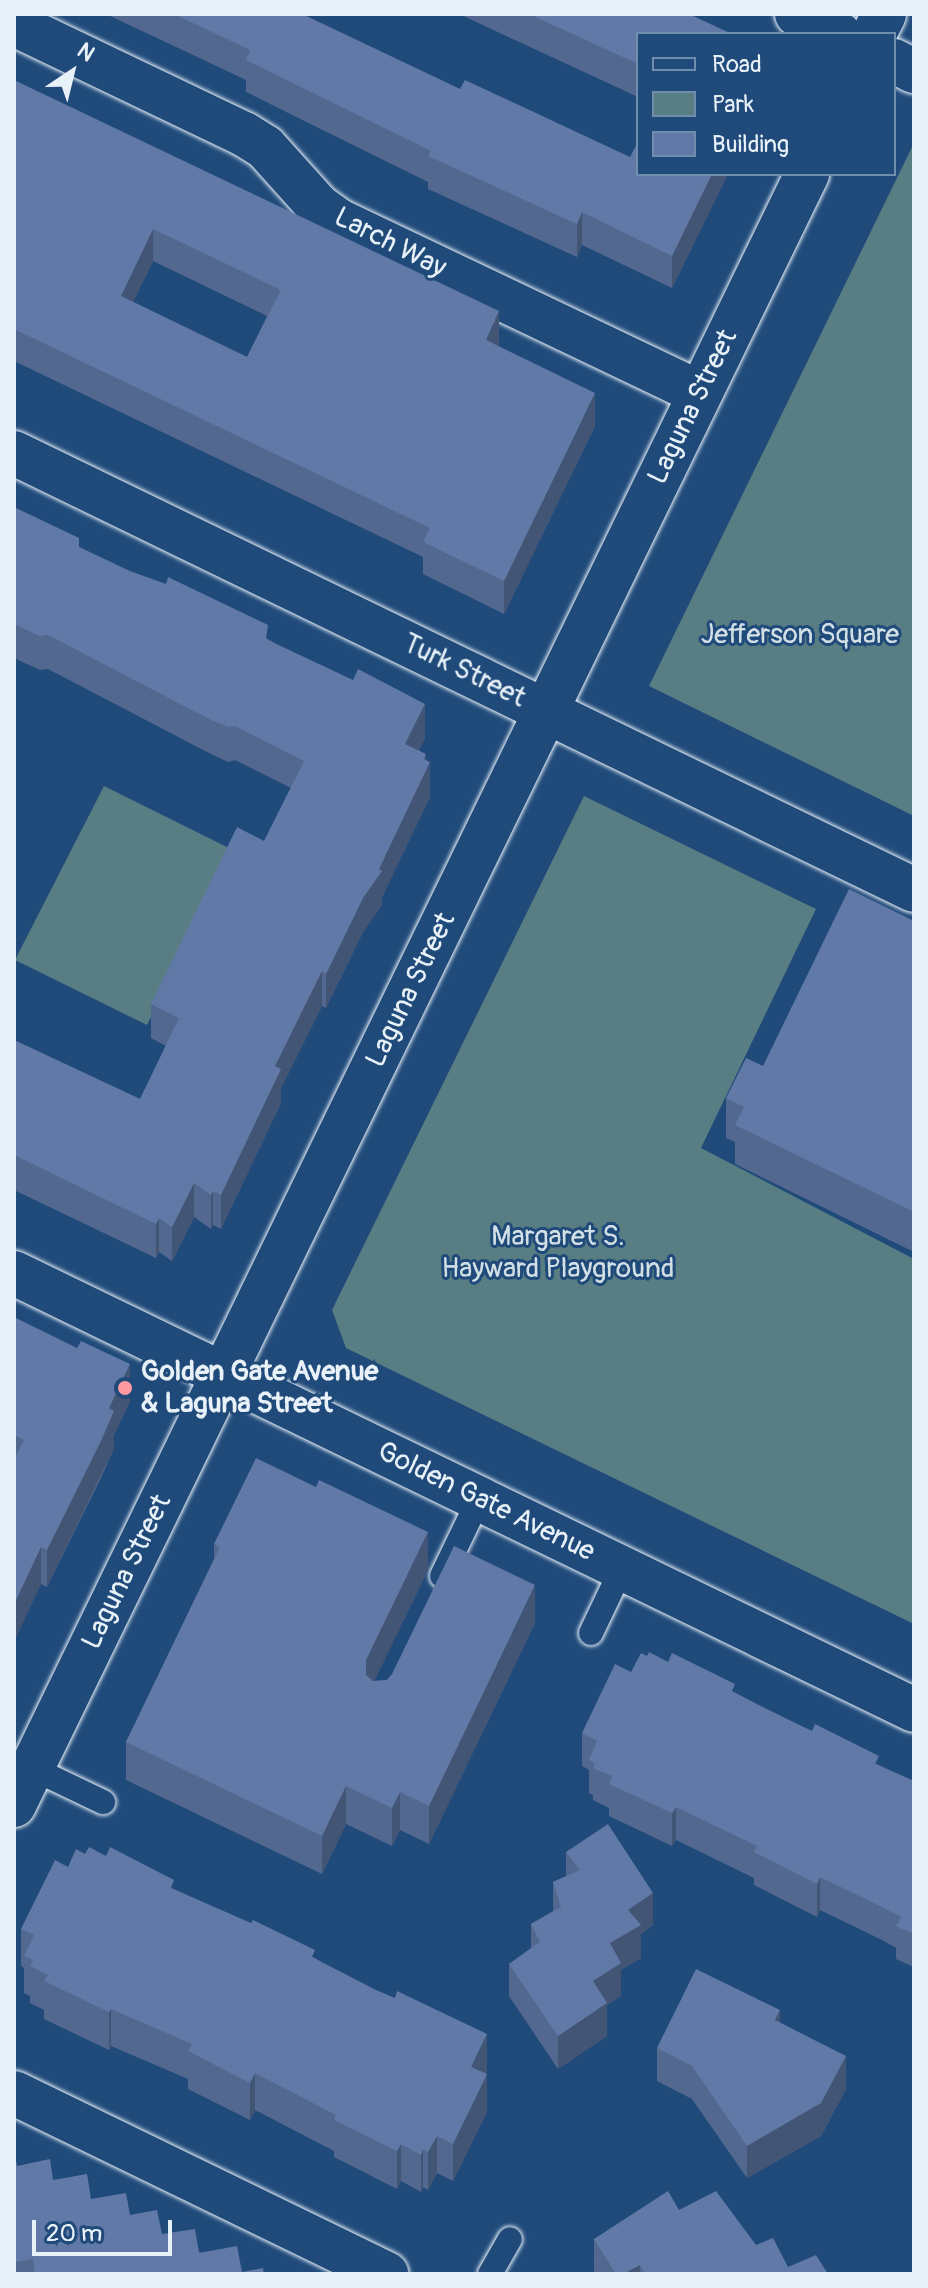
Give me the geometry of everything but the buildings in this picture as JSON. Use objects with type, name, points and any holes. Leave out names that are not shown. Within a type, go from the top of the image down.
[{"type":"street","points":[[797,14],[835,32]]},
{"type":"street","points":[[875,32],[884,14]]},
{"type":"street","name":"Larch Way","points":[[14,24],[254,140],[281,163],[318,206],[337,220],[700,393]]},
{"type":"street","points":[[896,62],[914,71]]},
{"type":"street","name":"Laguna Street","points":[[22,1782],[806,176]]},
{"type":"street","name":"Turk Street","points":[[14,453],[914,890]]},
{"type":"street","name":"Golden Gate Avenue","points":[[14,1273],[914,1710]]},
{"type":"street","points":[[14,2093],[386,2274]]},
{"type":"lane","points":[[432,1596],[479,1499]]},
{"type":"lane","points":[[591,1633],[622,1568]]},
{"type":"lane","points":[[22,1782],[103,1802]]},
{"type":"lane","points":[[490,2274],[510,2239]]},
{"type":"green space","name":"Jefferson Square","points":[[914,143],[914,816],[649,686]]},
{"type":"green space","points":[[104,786],[235,851],[147,1025],[15,960]]},
{"type":"green space","name":"Margaret S. Hayward Playground","points":[[584,796],[816,909],[701,1148],[914,1259],[914,1624],[346,1348],[332,1310]]},
{"type":"place","name":"Golden Gate Avenue & Laguna Street","points":[[125,1388]]}]
